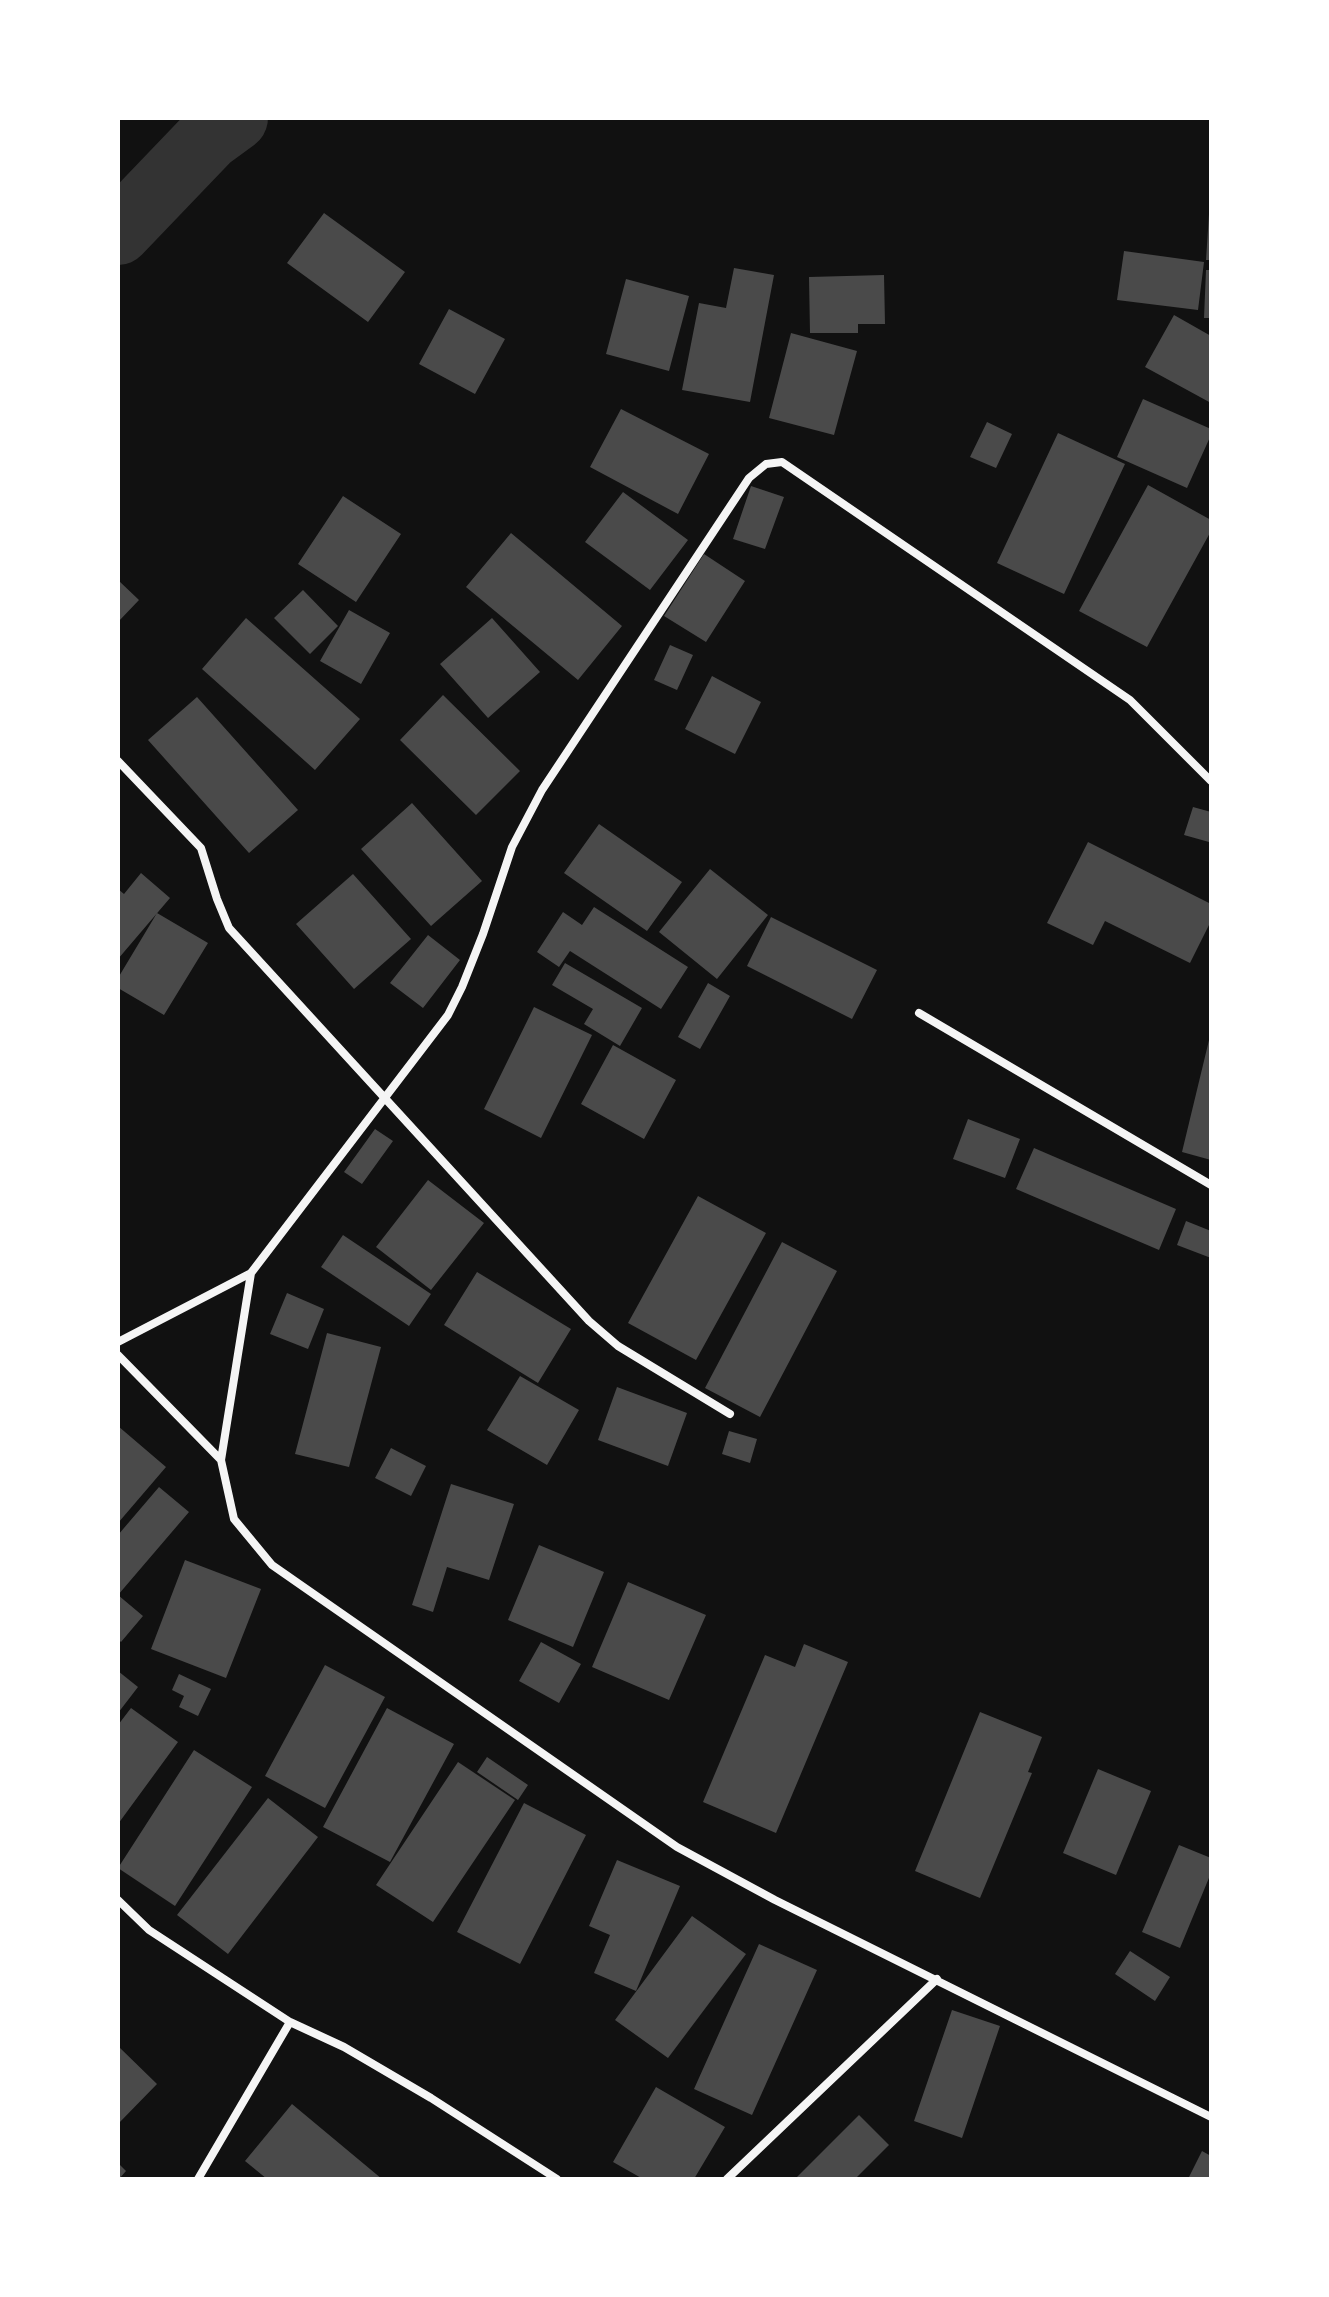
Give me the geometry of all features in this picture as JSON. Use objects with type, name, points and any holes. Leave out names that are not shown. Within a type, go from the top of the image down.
[{"type":"street","points":[[118,1342],[251,1273],[448,1015],[483,934],[512,847],[542,790],[749,478],[766,464],[782,462],[1130,700],[1211,781]]},
{"type":"street","points":[[118,761],[201,848],[229,928],[589,1321],[618,1346],[730,1414]]},
{"type":"street","points":[[919,1013],[1211,1185]]},
{"type":"street","points":[[251,1273],[221,1460],[234,1519],[272,1565],[677,1847],[775,1900],[1211,2117]]},
{"type":"street","points":[[118,1355],[221,1460]]},
{"type":"street","points":[[118,1900],[149,1930],[290,2022],[344,2047],[431,2098],[557,2179]]},
{"type":"street","points":[[727,2179],[937,1979]]},
{"type":"street","points":[[198,2179],[290,2022]]},
{"type":"building","points":[[324,213],[405,272],[368,322],[287,263]]},
{"type":"building","points":[[1209,214],[1211,260],[1206,260]]},
{"type":"building","points":[[1124,251],[1204,262],[1198,310],[1117,300]]},
{"type":"building","points":[[734,268],[774,275],[750,402],[682,390],[699,303],[726,308]]},
{"type":"building","points":[[1206,270],[1211,270],[1211,318],[1204,318]]},
{"type":"building","points":[[884,275],[885,324],[858,324],[858,333],[810,333],[809,277]]},
{"type":"building","points":[[626,279],[689,296],[669,371],[606,354]]},
{"type":"building","points":[[449,309],[505,339],[475,394],[419,364]]},
{"type":"building","points":[[1174,315],[1211,336],[1211,403],[1145,367]]},
{"type":"building","points":[[791,333],[857,351],[834,435],[769,418]]},
{"type":"building","points":[[1143,399],[1211,429],[1187,488],[1117,457]]},
{"type":"building","points":[[621,409],[709,454],[678,514],[590,467]]},
{"type":"building","points":[[987,422],[1012,434],[996,468],[970,457]]},
{"type":"building","points":[[1058,433],[1125,464],[1064,594],[997,563]]},
{"type":"building","points":[[1148,485],[1211,520],[1211,531],[1147,647],[1079,611]]},
{"type":"building","points":[[751,486],[784,497],[765,549],[733,539]]},
{"type":"building","points":[[623,492],[688,540],[650,590],[585,542]]},
{"type":"building","points":[[343,496],[401,534],[356,602],[298,564]]},
{"type":"building","points":[[511,533],[622,626],[578,680],[466,587]]},
{"type":"building","points":[[704,554],[745,581],[706,642],[664,616]]},
{"type":"building","points":[[118,580],[139,600],[118,622]]},
{"type":"building","points":[[303,590],[338,626],[310,654],[274,618]]},
{"type":"building","points":[[349,610],[390,633],[361,684],[320,661]]},
{"type":"building","points":[[246,618],[360,719],[315,770],[202,669]]},
{"type":"building","points":[[492,618],[540,672],[488,718],[440,664]]},
{"type":"building","points":[[670,645],[693,655],[677,690],[654,680]]},
{"type":"building","points":[[712,676],[761,702],[735,754],[685,729]]},
{"type":"building","points":[[443,695],[520,771],[476,815],[400,740]]},
{"type":"building","points":[[197,697],[298,810],[249,853],[148,740]]},
{"type":"building","points":[[412,803],[482,881],[431,926],[361,849]]},
{"type":"building","points":[[1193,807],[1211,812],[1209,842],[1184,835]]},
{"type":"building","points":[[599,824],[682,882],[647,931],[564,873]]},
{"type":"building","points":[[1088,842],[1211,904],[1211,921],[1190,963],[1105,921],[1093,945],[1047,923]]},
{"type":"building","points":[[710,869],[768,915],[717,979],[659,932]]},
{"type":"building","points":[[141,873],[170,898],[118,959],[118,889],[124,894]]},
{"type":"building","points":[[353,874],[411,939],[354,989],[296,924]]},
{"type":"building","points":[[594,907],[688,967],[661,1009],[570,951],[559,967],[537,952],[563,912],[582,925]]},
{"type":"building","points":[[157,913],[208,943],[164,1015],[118,988],[118,978]]},
{"type":"building","points":[[771,917],[877,970],[852,1019],[747,966]]},
{"type":"building","points":[[428,935],[460,960],[423,1008],[390,983]]},
{"type":"building","points":[[565,963],[642,1008],[620,1046],[584,1024],[593,1009],[552,985]]},
{"type":"building","points":[[708,983],[730,996],[700,1049],[678,1037]]},
{"type":"building","points":[[534,1007],[592,1035],[541,1138],[484,1109]]},
{"type":"building","points":[[1211,1037],[1211,1160],[1182,1152]]},
{"type":"building","points":[[613,1045],[676,1080],[644,1139],[581,1104]]},
{"type":"building","points":[[968,1119],[1020,1139],[1005,1178],[953,1159]]},
{"type":"building","points":[[375,1129],[393,1141],[362,1184],[344,1172]]},
{"type":"building","points":[[1034,1148],[1176,1209],[1159,1250],[1016,1189]]},
{"type":"building","points":[[428,1180],[484,1223],[431,1290],[376,1247]]},
{"type":"building","points":[[698,1196],[766,1233],[696,1360],[628,1323]]},
{"type":"building","points":[[1186,1221],[1211,1231],[1211,1258],[1177,1245]]},
{"type":"building","points":[[343,1235],[431,1294],[409,1326],[321,1267]]},
{"type":"building","points":[[782,1242],[837,1271],[760,1417],[705,1388]]},
{"type":"building","points":[[477,1272],[571,1329],[538,1383],[444,1325]]},
{"type":"building","points":[[287,1293],[324,1309],[308,1349],[270,1334]]},
{"type":"building","points":[[327,1333],[381,1347],[349,1467],[295,1454]]},
{"type":"building","points":[[520,1376],[579,1410],[547,1465],[487,1430]]},
{"type":"building","points":[[617,1387],[687,1413],[668,1466],[598,1440]]},
{"type":"building","points":[[118,1426],[166,1467],[118,1523]]},
{"type":"building","points":[[729,1431],[757,1439],[750,1463],[722,1454]]},
{"type":"building","points":[[391,1448],[426,1466],[411,1496],[375,1478]]},
{"type":"building","points":[[451,1484],[514,1504],[489,1580],[447,1567],[433,1612],[412,1605]]},
{"type":"building","points":[[159,1487],[189,1512],[118,1595],[118,1535]]},
{"type":"building","points":[[539,1545],[604,1572],[573,1647],[508,1620]]},
{"type":"building","points":[[185,1560],[261,1589],[226,1678],[151,1649]]},
{"type":"building","points":[[628,1582],[706,1615],[669,1700],[592,1667]]},
{"type":"building","points":[[118,1595],[143,1616],[121,1642],[118,1639]]},
{"type":"building","points":[[541,1642],[581,1664],[559,1703],[519,1681]]},
{"type":"building","points":[[804,1644],[848,1662],[776,1833],[703,1802],[765,1655],[795,1667]]},
{"type":"building","points":[[325,1665],[385,1697],[325,1808],[265,1776]]},
{"type":"building","points":[[118,1671],[138,1687],[118,1713]]},
{"type":"building","points":[[179,1674],[211,1689],[198,1716],[179,1707],[184,1696],[172,1690]]},
{"type":"building","points":[[131,1708],[178,1742],[118,1824],[118,1725]]},
{"type":"building","points":[[387,1708],[454,1744],[390,1862],[323,1827]]},
{"type":"building","points":[[980,1712],[1042,1737],[1028,1772],[1032,1773],[980,1898],[915,1871]]},
{"type":"building","points":[[194,1750],[252,1787],[175,1906],[118,1868]]},
{"type":"building","points":[[487,1757],[528,1785],[518,1800],[477,1772]]},
{"type":"building","points":[[458,1762],[515,1800],[433,1922],[376,1885]]},
{"type":"building","points":[[1098,1769],[1151,1791],[1116,1875],[1063,1853]]},
{"type":"building","points":[[268,1798],[318,1837],[228,1954],[177,1915]]},
{"type":"building","points":[[524,1803],[586,1835],[520,1964],[457,1932]]},
{"type":"building","points":[[1179,1845],[1211,1858],[1211,1873],[1180,1948],[1142,1932]]},
{"type":"building","points":[[617,1860],[680,1886],[636,1991],[594,1973],[610,1935],[589,1926]]},
{"type":"building","points":[[692,1916],[746,1954],[668,2058],[615,2020]]},
{"type":"building","points":[[759,1944],[817,1970],[752,2115],[694,2089]]},
{"type":"building","points":[[1130,1951],[1170,1977],[1155,2001],[1115,1974]]},
{"type":"building","points":[[952,2010],[1000,2026],[962,2138],[914,2121]]},
{"type":"building","points":[[118,2046],[157,2084],[118,2124]]},
{"type":"building","points":[[656,2087],[725,2127],[694,2179],[643,2179],[613,2162]]},
{"type":"building","points":[[292,2104],[382,2179],[267,2179],[245,2161]]},
{"type":"building","points":[[859,2115],[889,2145],[855,2179],[795,2179]]},
{"type":"building","points":[[1202,2151],[1211,2156],[1211,2179],[1188,2179]]},
{"type":"building","points":[[118,2163],[126,2171],[119,2179],[118,2179]]},
{"type":"waterway","points":[[118,232],[209,137],[235,118]]}]
